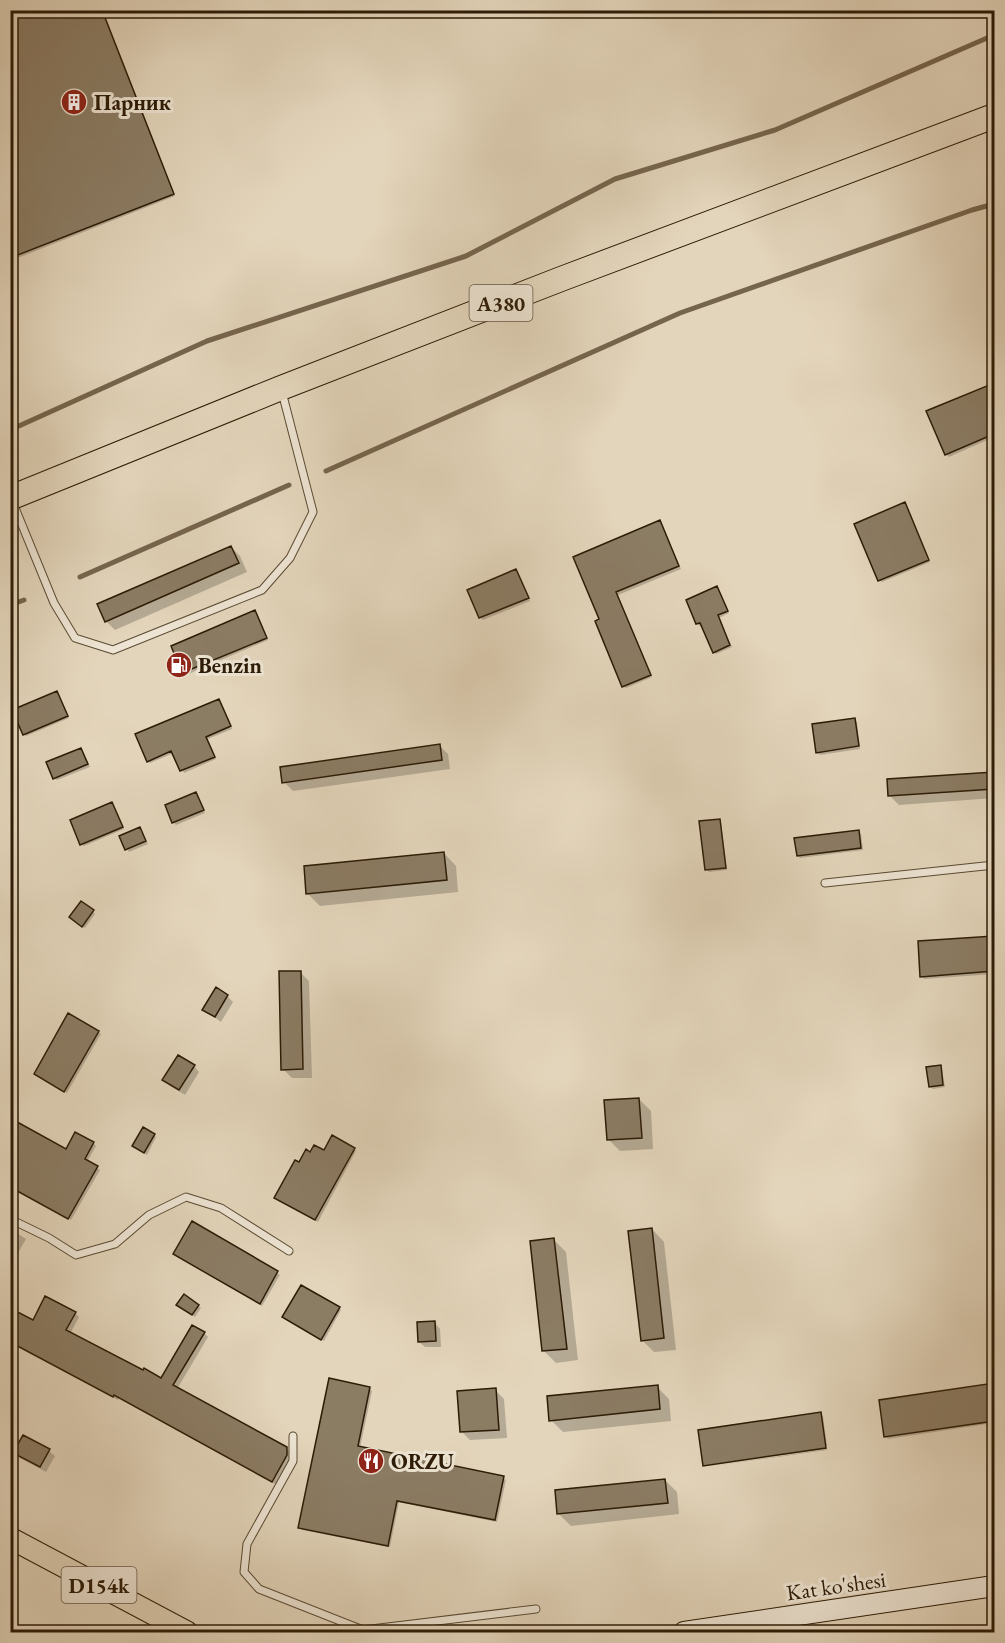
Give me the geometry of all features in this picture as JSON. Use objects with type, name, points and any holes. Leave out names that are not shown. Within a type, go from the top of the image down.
[{"type":"highway","name":"A380","points":[[11,497],[281,388],[561,279],[994,116]]},
{"type":"main road","name":"D154k","points":[[10,1538],[187,1632]]},
{"type":"street","name":"Kat ko'shesi","points":[[684,1632],[994,1586]]},
{"type":"lane","points":[[11,497],[54,603],[75,638],[113,650],[262,590],[290,558],[313,512],[281,388]]},
{"type":"lane","points":[[825,883],[994,866]]},
{"type":"lane","points":[[10,1219],[76,1255],[115,1244],[149,1215],[186,1197],[221,1208],[289,1251]]},
{"type":"lane","points":[[294,1436],[293,1461],[247,1544],[244,1572],[259,1589],[363,1630],[536,1609]]},
{"type":"building","name":"Парник","points":[[10,10],[102,10],[174,194],[10,258]]},
{"type":"building","points":[[994,383],[994,434],[945,455],[926,411]]},
{"type":"building","points":[[905,502],[929,560],[878,581],[854,524]]},
{"type":"building","points":[[660,520],[679,566],[616,592],[651,675],[622,687],[595,621],[599,619],[573,557]]},
{"type":"building","points":[[231,546],[239,563],[105,622],[97,604]]},
{"type":"building","points":[[516,569],[529,598],[479,618],[467,590]]},
{"type":"building","points":[[717,586],[728,611],[718,615],[730,645],[713,653],[700,623],[696,624],[686,600]]},
{"type":"building","points":[[255,610],[267,638],[182,673],[171,646]]},
{"type":"building","points":[[57,691],[68,716],[23,735],[12,710]]},
{"type":"building","points":[[219,699],[231,726],[206,737],[215,757],[180,771],[171,751],[147,762],[135,734]]},
{"type":"building","points":[[855,718],[859,746],[816,753],[812,724]]},
{"type":"building","points":[[440,744],[442,760],[282,783],[280,767]]},
{"type":"building","points":[[81,748],[88,764],[53,779],[46,762]]},
{"type":"building","points":[[994,772],[994,789],[888,796],[887,779]]},
{"type":"building","points":[[196,792],[204,810],[172,823],[165,805]]},
{"type":"building","points":[[112,802],[123,827],[80,845],[70,820]]},
{"type":"building","points":[[720,819],[726,868],[705,870],[699,821]]},
{"type":"building","points":[[140,827],[146,841],[125,850],[119,836]]},
{"type":"building","points":[[859,830],[861,848],[797,856],[794,838]]},
{"type":"building","points":[[444,852],[447,880],[306,894],[304,866]]},
{"type":"building","points":[[81,901],[94,910],[82,927],[69,917]]},
{"type":"building","points":[[994,936],[994,971],[920,977],[918,941]]},
{"type":"building","points":[[279,971],[301,971],[303,1069],[281,1070]]},
{"type":"building","points":[[216,987],[228,995],[215,1017],[202,1010]]},
{"type":"building","points":[[68,1013],[99,1031],[64,1092],[34,1074]]},
{"type":"building","points":[[178,1055],[195,1065],[179,1090],[162,1080]]},
{"type":"building","points":[[941,1065],[943,1085],[929,1087],[926,1067]]},
{"type":"building","points":[[639,1098],[642,1138],[607,1140],[604,1100]]},
{"type":"building","points":[[10,1118],[66,1149],[75,1132],[94,1142],[85,1159],[98,1166],[68,1219],[10,1187]]},
{"type":"building","points":[[143,1127],[155,1134],[144,1153],[132,1146]]},
{"type":"building","points":[[332,1135],[355,1148],[315,1220],[274,1198],[295,1160],[299,1162],[306,1149],[310,1152],[314,1145],[324,1150]]},
{"type":"building","points":[[192,1221],[278,1271],[260,1304],[173,1254]]},
{"type":"building","points":[[652,1228],[664,1338],[641,1341],[628,1231]]},
{"type":"building","points":[[554,1238],[567,1349],[542,1351],[530,1241]]},
{"type":"building","points":[[301,1285],[340,1307],[321,1340],[282,1317]]},
{"type":"building","points":[[184,1294],[199,1305],[192,1315],[176,1305]]},
{"type":"building","points":[[45,1296],[76,1312],[66,1330],[161,1378],[192,1325],[205,1332],[173,1385],[287,1447],[287,1455],[272,1482],[114,1395],[113,1397],[10,1342],[10,1308],[33,1320]]},
{"type":"building","points":[[435,1321],[436,1341],[418,1342],[417,1322]]},
{"type":"building","name":"ORZU","points":[[329,1378],[370,1387],[358,1446],[504,1476],[495,1520],[397,1501],[388,1546],[298,1528]]},
{"type":"building","points":[[994,1383],[994,1421],[884,1437],[879,1400]]},
{"type":"building","points":[[658,1385],[660,1409],[549,1421],[547,1396]]},
{"type":"building","points":[[496,1388],[499,1430],[460,1432],[457,1391]]},
{"type":"building","points":[[821,1412],[826,1448],[703,1466],[698,1430]]},
{"type":"building","points":[[23,1435],[50,1449],[40,1467],[13,1453]]},
{"type":"building","points":[[665,1479],[668,1503],[557,1514],[555,1490]]},
{"type":"waterway","points":[[10,430],[207,341],[466,256],[615,179],[775,130],[994,35]]},
{"type":"waterway","points":[[326,471],[680,313],[994,204]]},
{"type":"waterway","points":[[80,577],[289,485]]},
{"type":"waterway","points":[[10,605],[24,600]]},
{"type":"place","name":"Парник","points":[[74,102]]},
{"type":"place","name":"Benzin","points":[[179,665]]},
{"type":"place","name":"ORZU","points":[[371,1461]]}]
